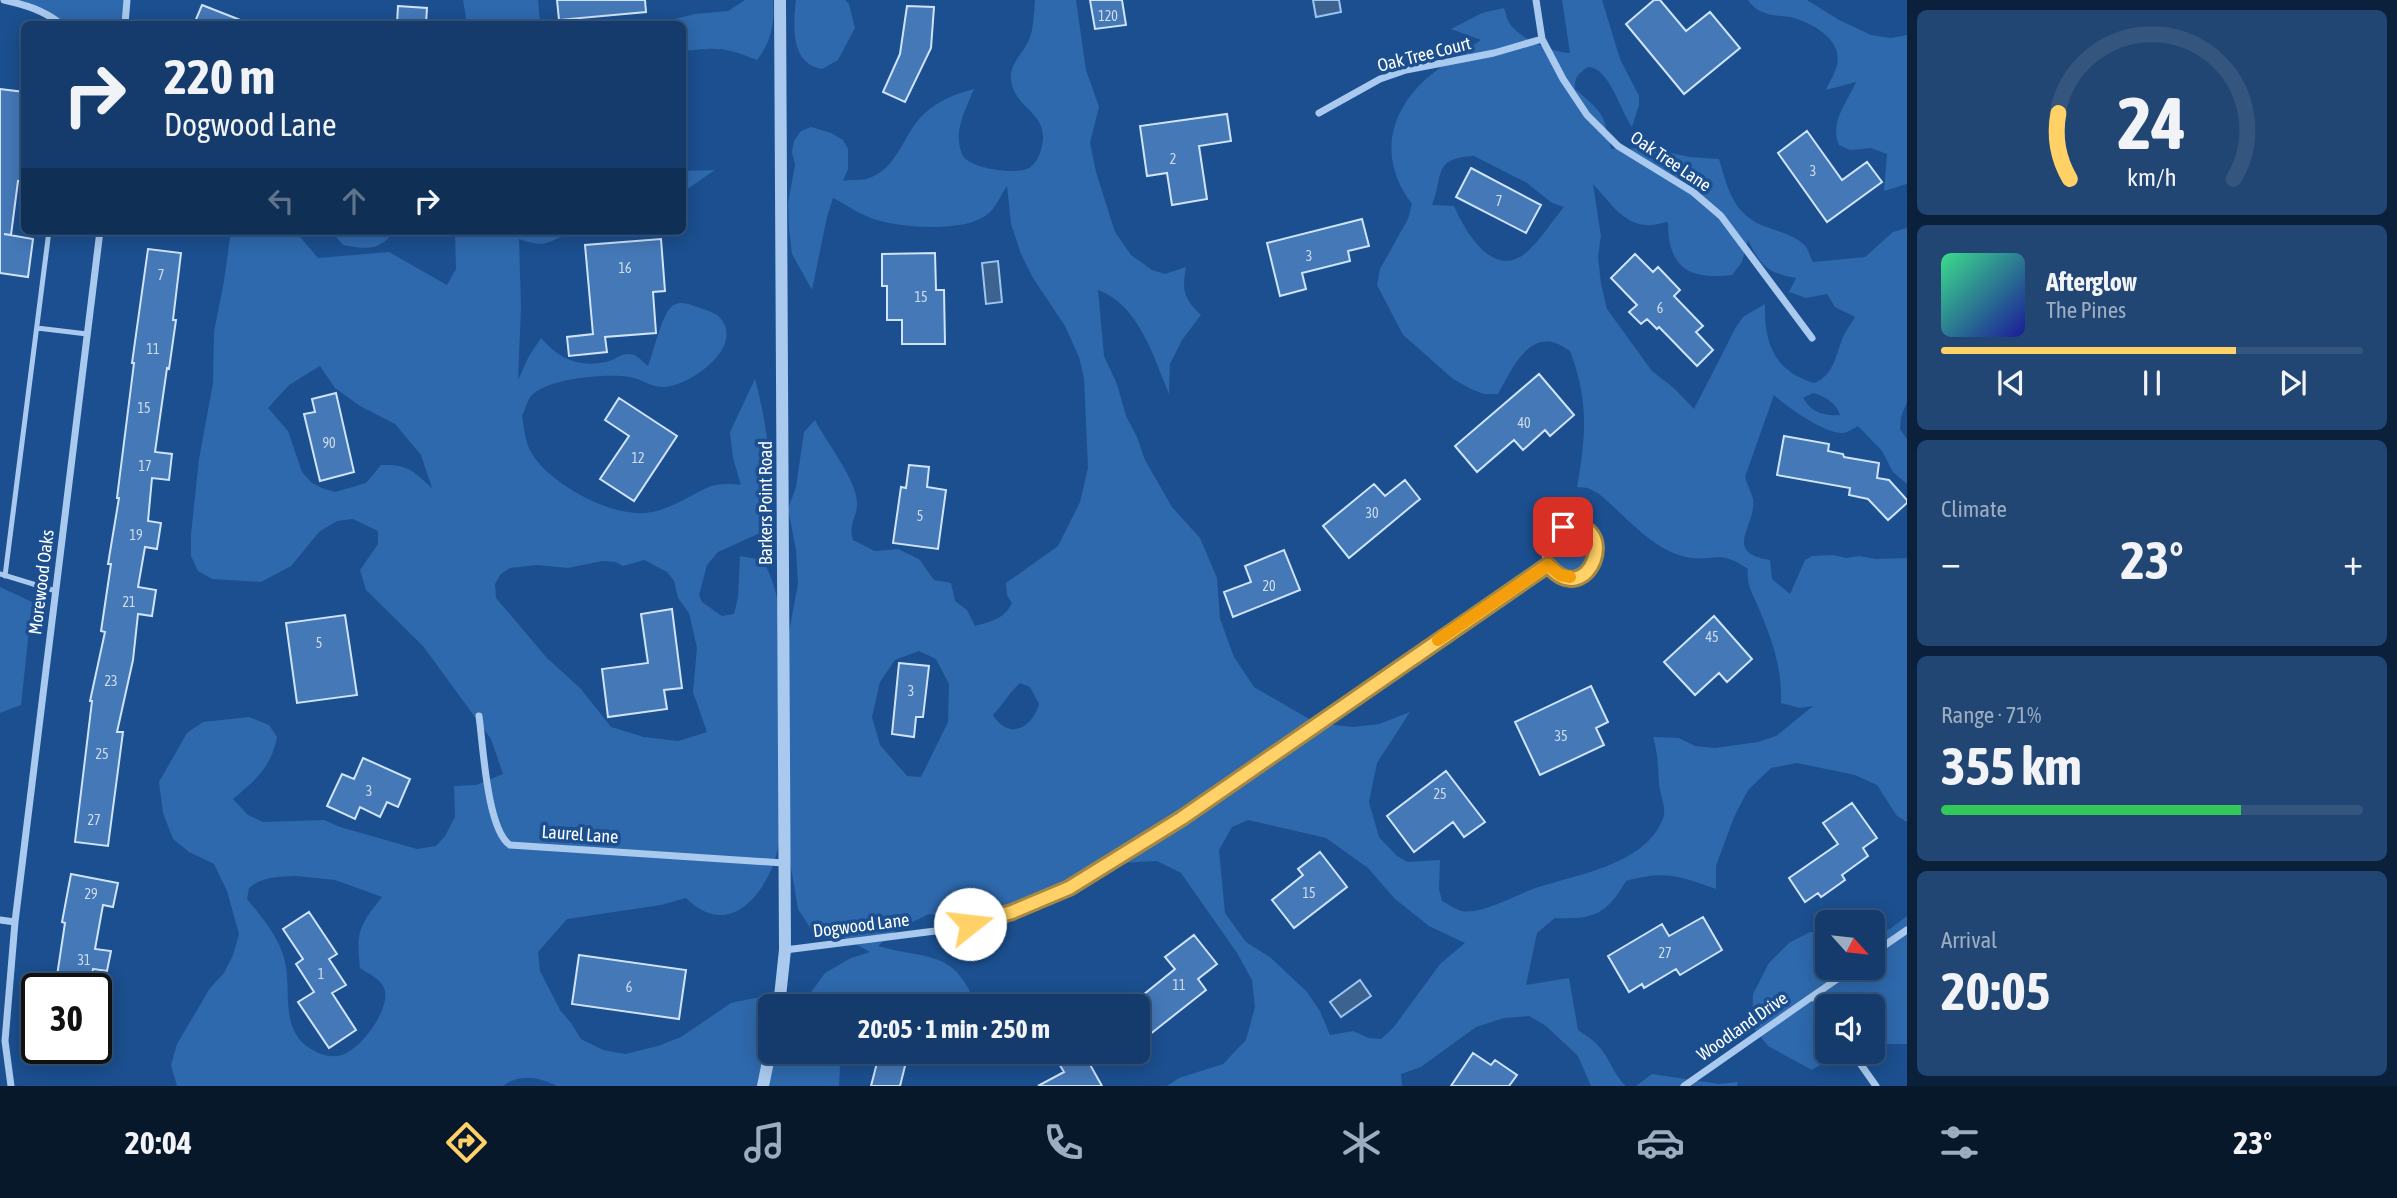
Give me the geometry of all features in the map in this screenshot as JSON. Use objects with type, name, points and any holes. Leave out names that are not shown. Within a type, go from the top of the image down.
[{"type":"street","points":[[4,0],[40,10],[56,21]]},
{"type":"street","points":[[125,21],[127,0]]},
{"type":"street","name":"Barkers Point Road","points":[[780,0],[785,950],[780,994]]},
{"type":"street","name":"Oak Tree Lane","points":[[1536,0],[1542,39],[1563,79],[1587,115],[1618,146],[1693,192],[1721,216],[1812,338]]},
{"type":"street","name":"Oak Tree Court","points":[[1320,113],[1380,79],[1542,39]]},
{"type":"street","name":"Morewood Oaks","points":[[11,1086],[5,1041],[15,922],[99,235]]},
{"type":"street","points":[[1571,526],[1588,532],[1594,539],[1597,547],[1595,563],[1584,574],[1568,577],[1560,575],[1548,565],[1546,547],[1555,531],[1571,526]]},
{"type":"street","name":"Dogwood Lane","points":[[785,950],[951,929],[1012,912],[1069,888],[1182,818],[1548,565]]},
{"type":"street","name":"Laurel Lane","points":[[480,716],[489,793],[502,837],[510,845],[783,863]]},
{"type":"street","points":[[0,920],[15,922]]},
{"type":"street","points":[[1885,945],[1907,930]]},
{"type":"street","name":"Woodland Drive","points":[[1684,1086],[1836,980]]},
{"type":"street","points":[[763,1086],[768,1064]]},
{"type":"street","points":[[1860,1064],[1876,1086]]},
{"type":"lane","points":[[49,235],[3,575],[56,591]]},
{"type":"lane","points":[[37,328],[87,334]]},
{"type":"shaded area","points":[[4,0],[127,0],[125,21],[57,21],[48,14]]},
{"type":"shaded area","points":[[463,0],[538,0],[540,21],[466,21]]},
{"type":"shaded area","points":[[745,0],[773,0],[771,32],[766,47],[757,60],[721,49],[686,51],[686,21],[666,21],[695,14],[728,11]]},
{"type":"shaded area","points":[[796,0],[845,0],[849,4],[855,28],[838,60],[822,69],[812,66],[799,52],[794,32]]},
{"type":"shaded area","points":[[1035,0],[1076,0],[1086,70],[1099,107],[1090,143],[1115,232],[1131,255],[1152,270],[1165,274],[1186,267],[1185,293],[1190,304],[1201,315],[1182,340],[1170,364],[1169,394],[1143,333],[1134,319],[1112,297],[1098,290],[1104,356],[1145,460],[1172,507],[1200,538],[1217,578],[1220,619],[1234,657],[1254,687],[1316,723],[1353,727],[1379,724],[1410,712],[1377,763],[1369,802],[1379,837],[1397,856],[1408,862],[1440,860],[1439,889],[1442,901],[1461,911],[1488,908],[1533,889],[1605,867],[1639,849],[1653,836],[1664,812],[1653,737],[1679,738],[1695,746],[1715,748],[1758,742],[1776,736],[1813,706],[1800,708],[1781,703],[1776,656],[1749,586],[1748,569],[1730,559],[1686,557],[1674,553],[1650,540],[1599,494],[1588,488],[1577,487],[1584,418],[1580,386],[1570,351],[1555,343],[1535,344],[1513,367],[1498,394],[1483,394],[1453,379],[1403,335],[1377,285],[1380,269],[1408,219],[1412,204],[1395,171],[1392,138],[1403,107],[1414,92],[1433,73],[1481,40],[1451,29],[1482,13],[1504,8],[1510,24],[1529,40],[1546,48],[1570,53],[1562,0],[1602,0],[1620,59],[1639,96],[1632,127],[1608,82],[1595,69],[1588,67],[1580,73],[1575,81],[1575,89],[1601,114],[1611,149],[1647,148],[1690,157],[1719,159],[1729,190],[1742,211],[1755,222],[1800,241],[1813,262],[1865,257],[1893,232],[1907,228],[1907,402],[1900,429],[1907,439],[1907,484],[1893,472],[1882,451],[1858,426],[1843,433],[1826,429],[1797,413],[1774,395],[1745,477],[1753,499],[1753,509],[1744,544],[1747,551],[1755,556],[1770,560],[1772,579],[1790,594],[1805,560],[1812,556],[1907,558],[1907,822],[1897,816],[1877,785],[1855,775],[1797,763],[1771,768],[1748,790],[1734,817],[1716,866],[1716,889],[1662,875],[1626,881],[1612,901],[1598,913],[1579,918],[1555,918],[1537,933],[1526,985],[1569,978],[1578,1030],[1604,1053],[1626,1086],[1591,1086],[1578,1056],[1546,1026],[1529,1016],[1504,1018],[1476,1027],[1421,1067],[1401,1074],[1402,1086],[1167,1086],[1179,1078],[1223,1064],[1246,1040],[1255,1007],[1252,980],[1237,953],[1181,873],[1157,861],[1119,863],[1058,901],[952,918],[929,914],[896,930],[878,946],[937,959],[959,974],[971,994],[810,994],[825,973],[851,958],[870,952],[841,936],[816,937],[798,909],[784,827],[767,878],[759,891],[738,910],[714,914],[700,909],[686,898],[661,905],[567,919],[538,952],[540,971],[560,1010],[581,1039],[603,1050],[625,1054],[681,1037],[731,1003],[758,998],[758,1064],[841,1064],[839,1086],[557,1086],[543,1080],[522,1078],[503,1086],[177,1086],[171,1065],[177,1044],[210,988],[224,973],[239,934],[227,891],[214,864],[189,852],[173,839],[163,813],[159,782],[187,733],[203,722],[249,717],[269,725],[277,737],[267,765],[233,799],[248,815],[263,822],[324,820],[417,849],[436,846],[445,836],[455,817],[454,786],[476,785],[503,774],[491,739],[423,646],[366,590],[360,570],[378,544],[378,531],[353,519],[337,521],[320,531],[291,566],[261,582],[212,579],[198,571],[191,556],[191,534],[199,459],[213,383],[214,332],[230,235],[298,235],[318,258],[389,252],[447,285],[456,269],[455,235],[566,235],[543,244],[519,239],[521,307],[518,380],[541,338],[555,352],[579,363],[598,363],[630,354],[648,366],[664,317],[672,306],[678,303],[691,305],[719,317],[726,330],[725,342],[711,363],[688,380],[676,385],[660,387],[630,377],[607,376],[563,381],[539,390],[531,396],[522,416],[527,444],[539,464],[565,486],[581,495],[630,513],[654,512],[713,486],[741,485],[733,458],[730,432],[755,379],[769,457],[766,517],[760,533],[718,552],[707,565],[699,595],[702,602],[722,616],[734,614],[738,597],[740,556],[762,560],[776,595],[784,658],[798,584],[796,550],[788,509],[796,487],[804,432],[815,420],[847,472],[856,494],[853,540],[875,551],[898,549],[919,559],[934,580],[951,583],[955,601],[967,610],[975,626],[997,619],[1005,613],[1012,603],[1007,595],[1006,583],[1058,546],[1080,502],[1088,468],[1084,378],[1079,357],[1065,326],[1033,278],[1021,254],[1011,224],[1007,186],[989,213],[966,224],[951,226],[919,227],[889,223],[866,216],[833,198],[812,290],[792,254],[788,203],[795,165],[792,152],[794,141],[801,131],[811,127],[831,133],[843,140],[848,149],[848,169],[843,181],[869,178],[879,173],[895,158],[911,130],[925,113],[948,98],[974,89],[959,134],[963,156],[968,161],[995,170],[1015,171],[1029,168],[1035,163],[1041,150],[1042,127],[1019,99],[1011,74],[1030,37]],"holes":[[[1474,156],[1527,183],[1552,203],[1564,207],[1529,250],[1517,259],[1505,261],[1493,258],[1474,240],[1454,206],[1432,205],[1445,164],[1461,157]],[[1593,184],[1622,215],[1637,224],[1668,222],[1672,250],[1684,268],[1693,273],[1732,275],[1742,262],[1748,240],[1761,262],[1771,271],[1796,278],[1789,292],[1806,298],[1827,294],[1835,307],[1855,317],[1844,334],[1826,375],[1814,383],[1800,378],[1781,363],[1770,343],[1765,304],[1743,317],[1736,327],[1694,409],[1674,388],[1652,371],[1607,309],[1601,284],[1598,257],[1601,236]],[[320,366],[335,388],[360,406],[395,424],[421,455],[432,488],[410,470],[381,465],[366,483],[335,492],[312,483],[302,472],[288,431],[268,408],[289,385]],[[1813,393],[1826,398],[1840,415],[1829,415],[1810,407],[1803,398]],[[644,560],[667,572],[674,581],[678,598],[689,613],[697,648],[693,692],[707,732],[678,741],[644,737],[611,727],[581,689],[547,658],[496,598],[495,584],[501,574],[510,568],[537,565],[568,568],[602,561],[616,562],[623,566]],[[919,651],[936,659],[949,684],[948,722],[921,777],[907,776],[880,745],[872,717],[880,682],[895,660]],[[1020,683],[1030,687],[1039,704],[1031,720],[1012,729],[999,723],[993,715],[1013,691]],[[1248,820],[1326,838],[1368,868],[1395,899],[1429,926],[1465,943],[1440,964],[1393,1028],[1381,1039],[1369,1038],[1353,1031],[1330,1035],[1320,1011],[1307,992],[1271,958],[1246,942],[1225,913],[1219,850],[1232,827]],[[296,876],[335,880],[382,897],[364,922],[359,945],[360,968],[377,979],[384,988],[385,996],[373,1027],[358,1045],[342,1055],[330,1056],[315,1051],[300,1040],[294,1029],[290,1018],[286,964],[282,952],[271,931],[247,899],[249,888],[265,879]]]},
{"type":"shaded area","points":[[1313,0],[1339,0],[1341,12],[1316,17]]},
{"type":"shaded area","points":[[1748,0],[1807,0],[1839,20],[1871,35],[1891,38],[1907,35],[1907,184],[1884,191],[1887,154],[1871,148],[1850,150],[1839,145],[1836,137],[1838,120],[1856,82],[1826,90],[1835,72],[1838,57],[1832,42],[1812,25],[1762,12]]},
{"type":"shaded area","points":[[715,170],[686,190],[686,171]]},
{"type":"shaded area","points":[[334,235],[392,235],[377,246],[366,248],[343,245]]},
{"type":"shaded area","points":[[998,261],[1002,302],[986,304],[982,263]]},
{"type":"shaded area","points":[[1571,533],[1585,538],[1590,552],[1585,566],[1571,571],[1557,566],[1552,552],[1557,538]]},
{"type":"shaded area","points":[[0,587],[32,602],[21,705],[0,713]]},
{"type":"shaded area","points":[[1907,916],[1907,1044],[1885,1044],[1885,994],[1815,994],[1815,1064],[1821,1064],[1812,1070],[1768,1046],[1752,1026],[1753,994],[1769,963],[1789,943],[1810,932],[1815,932],[1815,980],[1885,980],[1885,930]]},
{"type":"shaded area","points":[[1360,980],[1371,996],[1341,1017],[1330,1002]]},
{"type":"shaded area","points":[[1652,1074],[1719,1084],[1738,1082],[1737,1086],[1636,1086]]},
{"type":"building","points":[[557,0],[645,0],[646,12],[559,20]]},
{"type":"building","points":[[1090,0],[1122,0],[1126,25],[1095,29]]},
{"type":"building","points":[[1654,0],[1660,0],[1686,31],[1710,12],[1740,48],[1684,94],[1626,24]]},
{"type":"building","points":[[202,5],[243,21],[195,21]]},
{"type":"building","points":[[398,6],[427,8],[426,21],[397,21]]},
{"type":"building","points":[[907,6],[934,7],[931,48],[905,102],[883,92],[900,54]]},
{"type":"building","points":[[0,89],[21,92],[21,182],[18,181],[11,235],[4,234],[33,239],[28,277],[0,273]]},
{"type":"building","points":[[1227,114],[1231,141],[1199,146],[1207,199],[1172,205],[1167,173],[1147,176],[1140,126]]},
{"type":"building","points":[[1807,131],[1842,180],[1867,162],[1882,182],[1827,222],[1778,153]]},
{"type":"building","points":[[1471,168],[1541,205],[1526,233],[1456,197]]},
{"type":"building","points":[[1362,219],[1369,246],[1348,251],[1350,261],[1302,273],[1306,289],[1280,296],[1267,243]]},
{"type":"building","points":[[661,239],[665,291],[653,292],[656,333],[605,337],[607,352],[569,356],[567,337],[593,334],[585,245]]},
{"type":"building","points":[[148,249],[181,253],[173,320],[176,320],[155,452],[172,454],[169,480],[152,478],[148,521],[161,523],[157,549],[145,547],[138,587],[156,590],[152,616],[138,614],[133,660],[117,732],[123,732],[108,846],[75,842],[90,701],[105,632],[101,631],[111,564],[108,564],[119,498],[132,363]]},
{"type":"building","points":[[935,253],[936,290],[944,290],[945,344],[902,344],[902,320],[887,320],[887,286],[882,286],[882,254]]},
{"type":"building","points":[[1635,254],[1653,272],[1658,267],[1680,290],[1674,296],[1703,326],[1696,332],[1713,350],[1697,366],[1659,327],[1657,329],[1647,319],[1641,324],[1629,312],[1637,305],[1611,278]]},
{"type":"building","points":[[1539,374],[1574,415],[1550,436],[1545,430],[1523,450],[1514,440],[1477,472],[1455,446]]},
{"type":"building","points":[[336,393],[354,472],[320,481],[304,414],[315,412],[312,399]]},
{"type":"building","points":[[619,398],[677,436],[634,501],[600,479],[629,436],[605,420]]},
{"type":"building","points":[[1784,436],[1829,444],[1828,451],[1843,454],[1844,457],[1879,463],[1877,478],[1889,480],[1907,503],[1888,520],[1868,499],[1849,495],[1850,488],[1777,475]]},
{"type":"building","points":[[909,465],[929,467],[927,487],[946,490],[938,549],[893,543],[901,487],[906,488]]},
{"type":"building","points":[[1405,480],[1420,499],[1349,558],[1323,526],[1374,484],[1385,496]]},
{"type":"building","points":[[1284,550],[1300,590],[1233,617],[1224,592],[1251,582],[1245,566]]},
{"type":"building","points":[[672,609],[682,688],[664,690],[667,709],[608,717],[602,669],[648,663],[641,614]]},
{"type":"building","points":[[345,615],[357,695],[297,703],[286,623]]},
{"type":"building","points":[[1714,616],[1752,659],[1727,682],[1719,673],[1695,695],[1664,662]]},
{"type":"building","points":[[899,663],[929,666],[923,717],[916,717],[914,737],[892,734]]},
{"type":"building","points":[[1591,686],[1608,722],[1596,728],[1604,745],[1540,775],[1515,722]]},
{"type":"building","points":[[363,758],[410,779],[398,807],[387,802],[380,817],[360,807],[355,819],[327,806],[342,774],[354,779]]},
{"type":"building","points":[[1446,771],[1485,822],[1464,837],[1453,822],[1414,852],[1387,816]]},
{"type":"building","points":[[1852,803],[1877,838],[1863,848],[1868,856],[1842,875],[1845,880],[1821,897],[1818,893],[1805,902],[1789,878],[1838,844],[1823,823]]},
{"type":"building","points":[[1320,852],[1347,887],[1294,928],[1272,900],[1303,875],[1298,869]]},
{"type":"building","points":[[71,874],[118,883],[113,907],[103,905],[95,949],[111,951],[107,971],[93,969],[92,973],[57,973],[65,923],[62,922]]},
{"type":"building","points":[[309,912],[337,954],[329,959],[346,985],[332,993],[356,1030],[329,1048],[298,1002],[314,992],[296,964],[303,959],[283,929]]},
{"type":"building","points":[[1703,917],[1722,950],[1680,975],[1676,969],[1644,988],[1642,984],[1629,992],[1608,956],[1662,924],[1669,936]]},
{"type":"building","points":[[1194,935],[1217,964],[1198,979],[1206,990],[1150,1034],[1150,994],[1144,994],[1175,969],[1165,957]]},
{"type":"building","points":[[579,955],[686,970],[679,1019],[572,1004]]},
{"type":"building","points":[[1473,1053],[1491,1065],[1495,1060],[1517,1075],[1509,1086],[1451,1086]]},
{"type":"building","points":[[877,1064],[906,1064],[900,1086],[871,1086]]},
{"type":"building","points":[[1059,1064],[1090,1064],[1102,1086],[1038,1086],[1064,1072]]},
{"type":"slow traffic","points":[[1438,640],[1548,565],[1560,575],[1570,577]]},
{"type":"route","points":[[970,924],[1012,912],[1069,888],[1137,846],[1182,818],[1548,565],[1560,575],[1576,577],[1584,574],[1595,563],[1597,547],[1594,539],[1580,527],[1563,527]]}]
